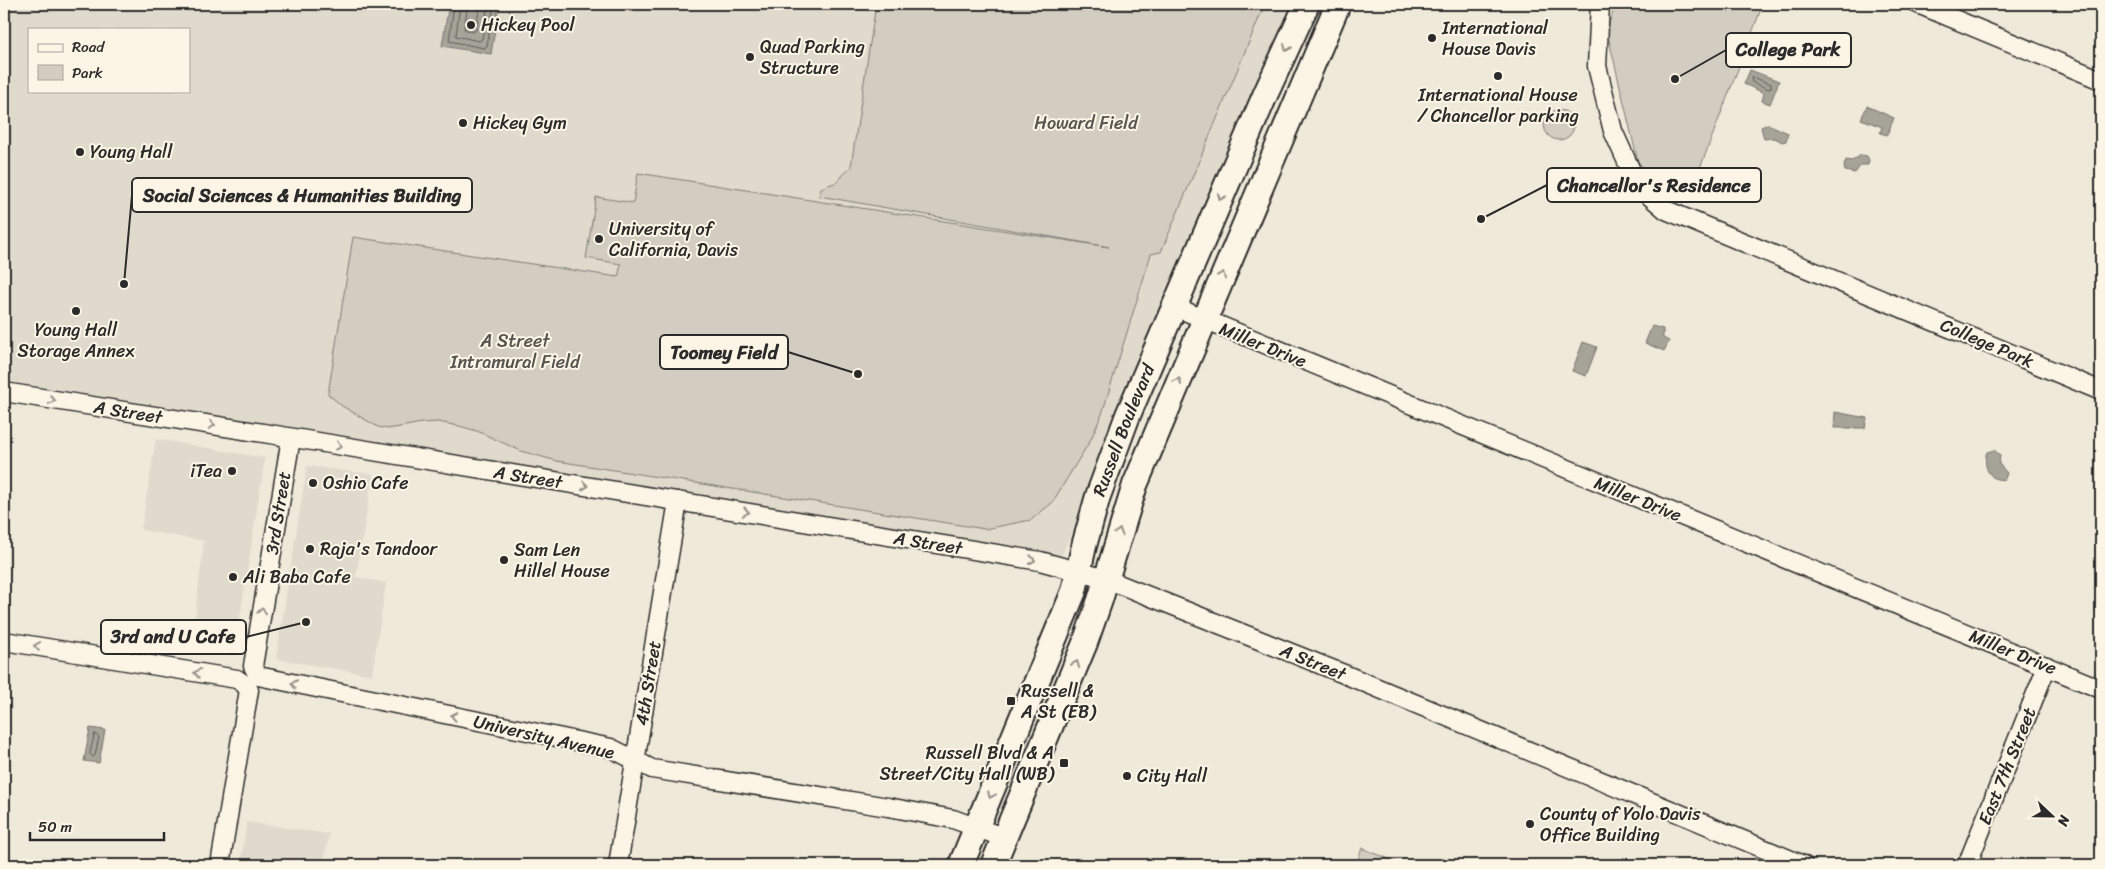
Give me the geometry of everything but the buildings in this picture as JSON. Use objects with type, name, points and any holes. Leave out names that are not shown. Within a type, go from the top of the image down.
[{"type":"main road","name":"Russell Boulevard","points":[[961,865],[1074,591],[1080,571],[1084,546],[1108,468],[1128,415],[1266,93],[1307,4]]},
{"type":"main road","name":"Russell Boulevard","points":[[993,865],[1085,643],[1135,485],[1203,320],[1338,4]]},
{"type":"street","name":"College Park","points":[[1600,4],[1597,66],[1613,131],[1638,186],[1666,210],[2101,391]]},
{"type":"street","points":[[1918,4],[2101,80]]},
{"type":"street","name":"Miller Drive","points":[[1175,307],[2101,689]]},
{"type":"street","name":"A Street","points":[[4,392],[1040,561],[1080,571],[1106,579],[1344,674],[1804,865]]},
{"type":"street","name":"3rd Street","points":[[220,865],[291,438]]},
{"type":"street","name":"4th Street","points":[[618,865],[678,501]]},
{"type":"street","name":"University Avenue","points":[[4,641],[251,680],[611,748],[652,770],[953,819],[1004,838]]},
{"type":"street","name":"East 7th Street","points":[[1966,865],[2047,666]]},
{"type":"shaded area","name":"University of California, Davis","points":[[4,4],[1293,4],[1060,560],[4,387]]},
{"type":"shaded area","points":[[156,439],[265,458],[234,656],[191,650],[204,541],[141,530]]},
{"type":"shaded area","points":[[307,466],[373,474],[356,577],[386,583],[372,675],[276,659]]},
{"type":"shaded area","points":[[247,822],[329,834],[323,865],[240,865]]},
{"type":"green space","points":[[876,4],[1265,4],[1161,252],[1151,254],[1102,414],[1090,441],[1052,503],[1031,520],[985,529],[557,461],[521,451],[477,431],[438,422],[388,429],[378,427],[342,406],[328,394],[353,237],[618,277],[621,264],[586,258],[596,197],[633,203],[638,173],[1109,247],[819,196],[821,188],[837,182],[851,166]]},
{"type":"green space","points":[[1616,4],[1763,4],[1687,202],[1659,184],[1638,162],[1608,36],[1609,23]]},
{"type":"green space","points":[[1559,110],[1565,111],[1573,119],[1573,131],[1565,139],[1559,140],[1553,139],[1545,131],[1544,125],[1545,119],[1553,111]]},
{"type":"green space","points":[[1362,848],[1404,865],[1356,865]]},
{"type":"water","name":"Hickey Pool","points":[[449,4],[499,4],[491,54],[442,46]]},
{"type":"water","points":[[1750,70],[1779,81],[1770,104],[1762,101],[1764,93],[1744,84]]},
{"type":"water","points":[[1867,106],[1894,118],[1887,135],[1880,133],[1882,127],[1861,119]]},
{"type":"water","points":[[1768,124],[1788,133],[1786,141],[1782,142],[1775,138],[1764,139],[1761,127]]},
{"type":"water","points":[[1861,155],[1867,156],[1869,160],[1868,165],[1861,165],[1855,173],[1845,171],[1846,160],[1852,161]]},
{"type":"water","points":[[1652,326],[1663,329],[1663,338],[1669,341],[1664,351],[1645,343]]},
{"type":"water","points":[[1583,342],[1597,347],[1586,376],[1572,371]]},
{"type":"water","points":[[1835,412],[1867,418],[1865,428],[1834,428]]},
{"type":"water","points":[[1994,450],[2000,455],[1999,464],[2007,473],[2005,479],[1995,478],[1988,472],[1986,467],[1987,452]]},
{"type":"water","points":[[90,728],[105,730],[99,763],[84,761]]},
{"type":"place","name":"Hickey Pool","points":[[471,25]]},
{"type":"place","name":"International House Davis","points":[[1432,38]]},
{"type":"place","name":"Quad Parking Structure","points":[[750,57]]},
{"type":"place","name":"International House / Chancellor parking","points":[[1498,76]]},
{"type":"place","name":"College Park","points":[[1675,79]]},
{"type":"place","name":"Hickey Gym","points":[[463,123]]},
{"type":"place","name":"Young Hall","points":[[80,152]]},
{"type":"place","name":"Chancellor's Residence","points":[[1481,219]]},
{"type":"place","name":"University of California, Davis","points":[[599,239]]},
{"type":"place","name":"Social Sciences & Humanities Building","points":[[124,284]]},
{"type":"place","name":"Young Hall Storage Annex","points":[[76,311]]},
{"type":"place","name":"Toomey Field","points":[[858,374]]},
{"type":"place","name":"iTea","points":[[232,471]]},
{"type":"place","name":"Oshio Cafe","points":[[313,483]]},
{"type":"place","name":"Raja's Tandoor","points":[[310,549]]},
{"type":"place","name":"Sam Len Hillel House","points":[[504,560]]},
{"type":"place","name":"Ali Baba Cafe","points":[[233,577]]},
{"type":"place","name":"3rd and U Cafe","points":[[306,622]]},
{"type":"place","name":"Russell & A St (EB)","points":[[1011,701]]},
{"type":"place","name":"Russell Blvd & A Street/City Hall (WB)","points":[[1064,763]]},
{"type":"place","name":"City Hall","points":[[1127,776]]},
{"type":"place","name":"County of Yolo Davis Office Building","points":[[1530,824]]},
{"type":"park label","name":"Howard Field","points":[[1086,123]]},
{"type":"park label","name":"A Street Intramural Field","points":[[515,351]]}]
